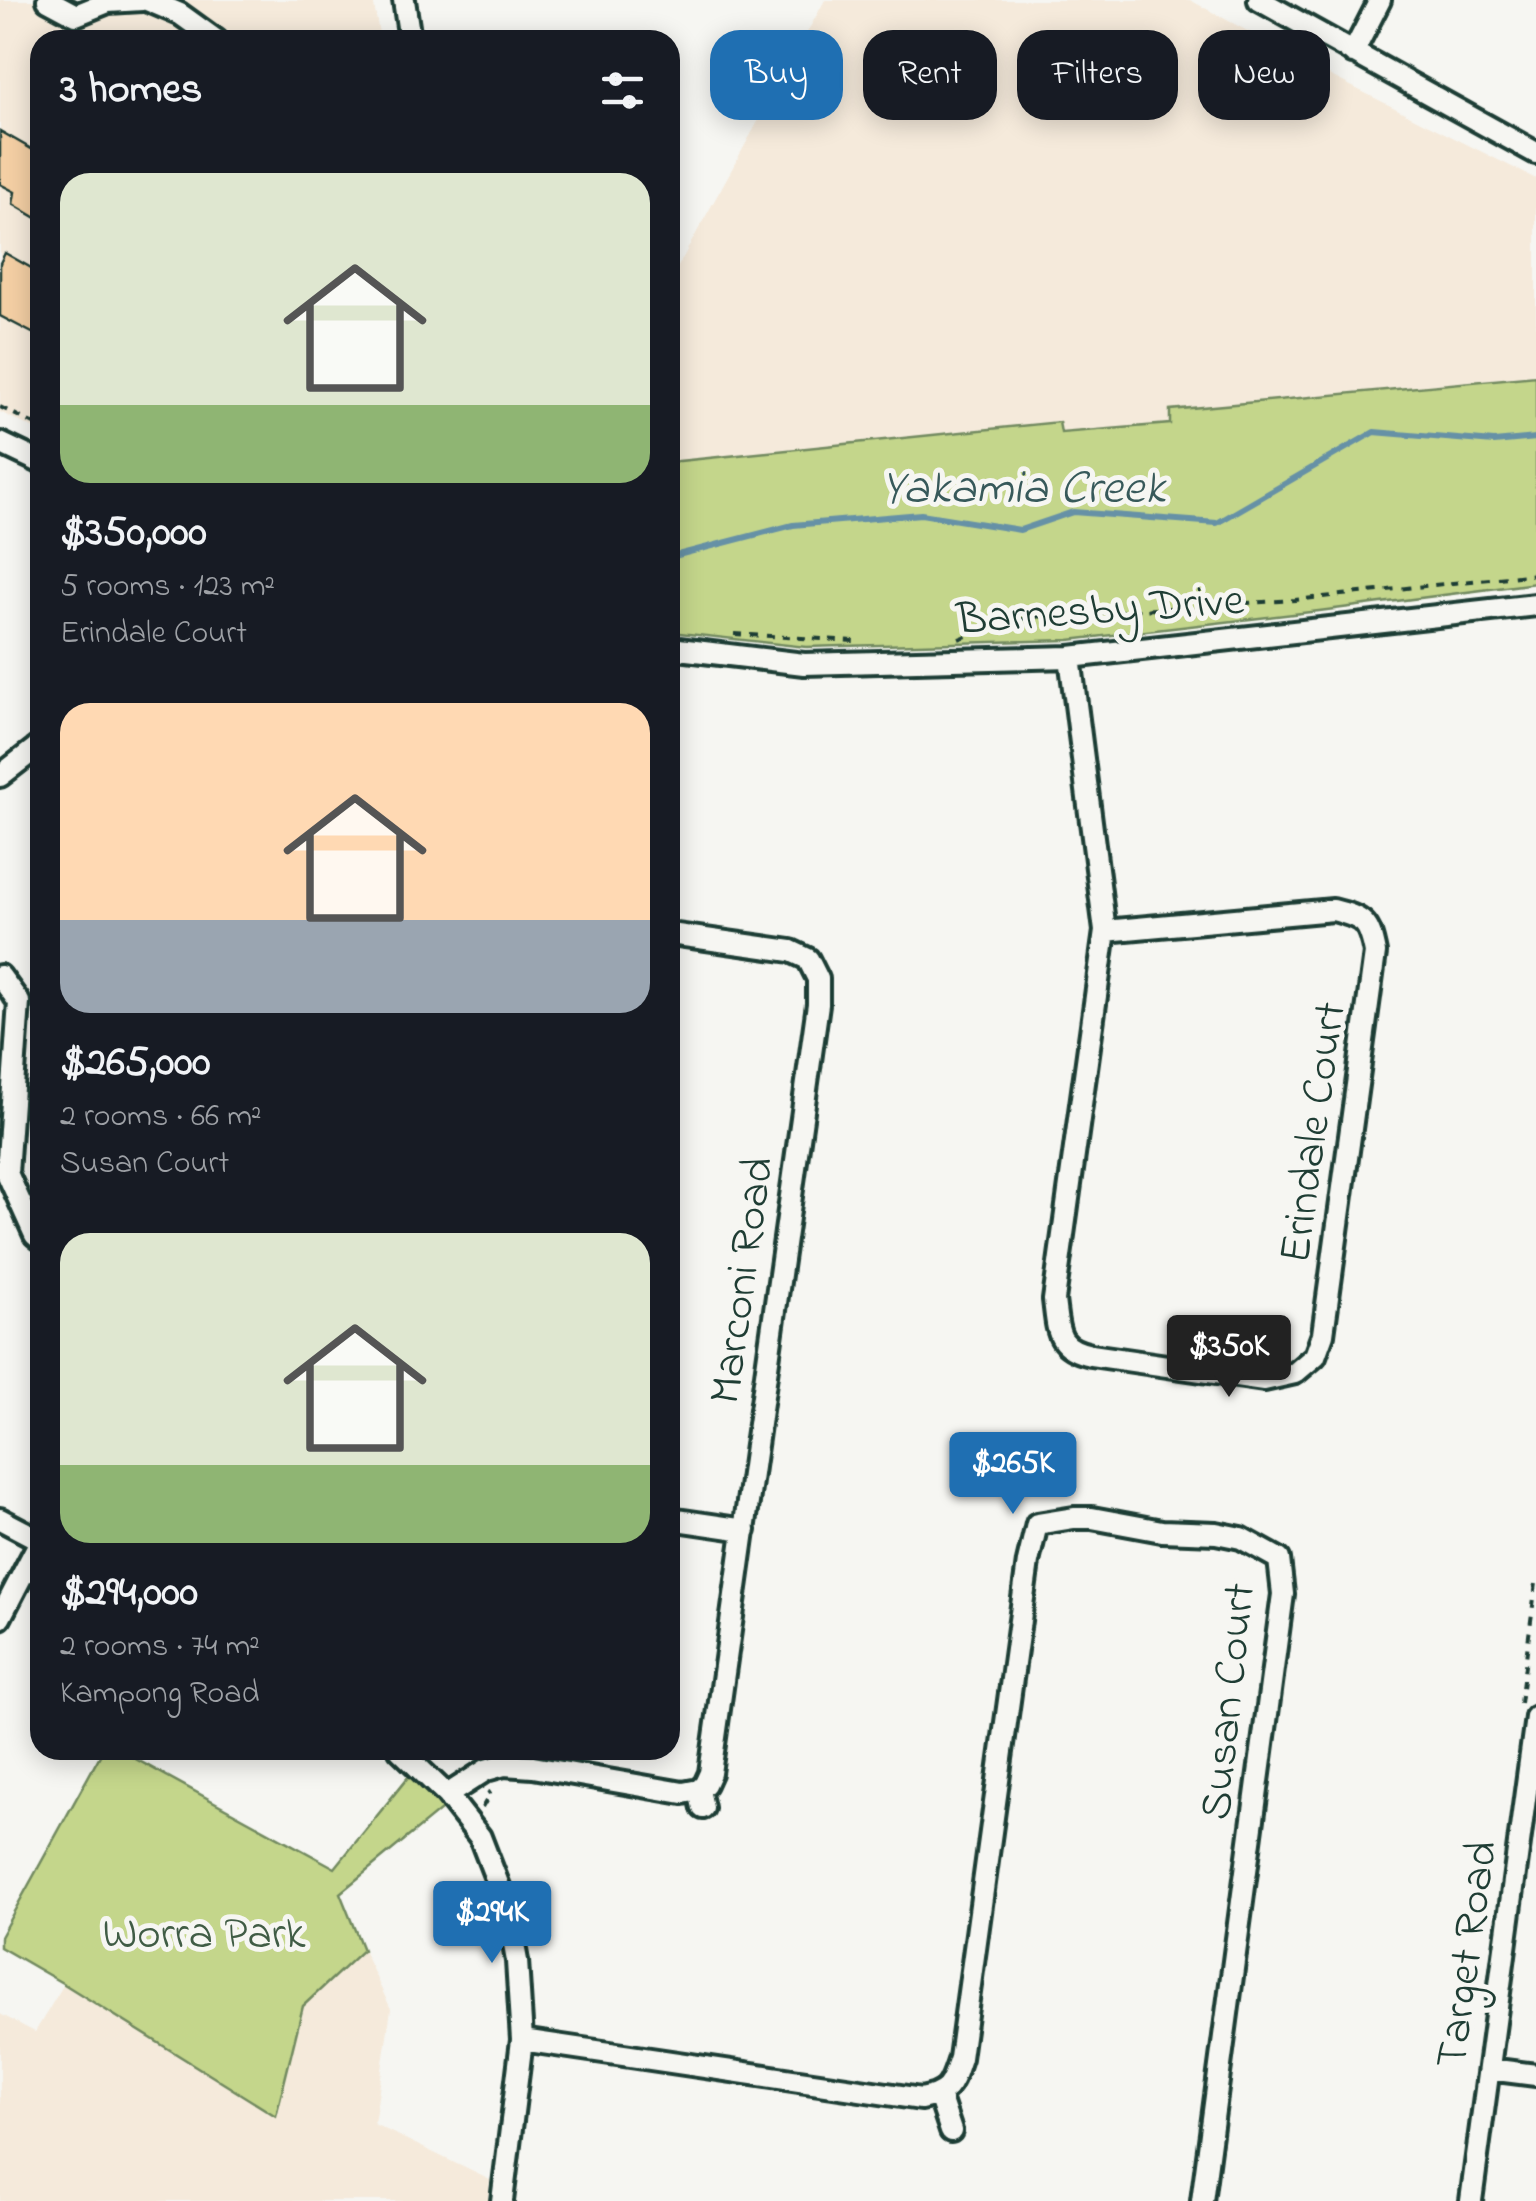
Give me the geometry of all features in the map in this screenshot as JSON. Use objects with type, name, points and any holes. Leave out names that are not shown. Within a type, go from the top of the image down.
[{"type":"street","points":[[48,0],[76,15],[108,2],[145,0],[180,14],[202,30]]},
{"type":"street","points":[[404,0],[408,30]]},
{"type":"street","points":[[1259,0],[1536,153]]},
{"type":"street","points":[[1353,53],[1380,0]]},
{"type":"street","points":[[0,444],[30,458]]},
{"type":"street","name":"Barnesby Drive","points":[[680,649],[804,664],[1070,657],[1536,605]]},
{"type":"street","name":"Erindale Court","points":[[1070,657],[1105,930],[1054,1300],[1059,1334],[1073,1351],[1091,1355],[1264,1380],[1295,1373],[1315,1356],[1323,1334],[1375,953],[1371,930],[1354,915],[1333,910],[1105,930]]},
{"type":"street","points":[[0,776],[30,753]]},
{"type":"street","name":"Marconi Road","points":[[446,1795],[486,1770],[504,1764],[534,1766],[701,1799],[710,1772],[818,1004],[818,979],[808,959],[791,951],[680,935]]},
{"type":"street","points":[[0,976],[19,1002],[6,1174],[30,1225]]},
{"type":"street","name":"Susan Court","points":[[939,2095],[952,2082],[960,2058],[1028,1562],[1037,1524],[1092,1518],[1162,1531],[1241,1538],[1279,1559],[1284,1594],[1202,2201]]},
{"type":"street","points":[[0,1519],[30,1536]]},
{"type":"street","points":[[680,1521],[745,1530]]},
{"type":"street","points":[[0,1618],[30,1560]]},
{"type":"street","name":"Target Road","points":[[1471,2201],[1529,1820],[1536,1717]]},
{"type":"street","points":[[410,1760],[446,1795],[480,1837],[507,1907],[517,1960],[522,2040],[502,2201]]},
{"type":"street","points":[[522,2040],[921,2098],[939,2095],[951,2132]]},
{"type":"street","points":[[1489,2069],[1536,2075]]},
{"type":"path","points":[[0,407],[30,422]]},
{"type":"path","points":[[950,640],[1032,616],[1331,596],[1536,574]]},
{"type":"path","points":[[725,632],[870,641]]},
{"type":"shaded area","points":[[0,0],[373,0],[378,30],[30,30],[30,427],[0,412]]},
{"type":"shaded area","points":[[825,0],[1190,0],[1246,30],[1198,30],[1198,120],[1330,120],[1330,76],[1536,179],[1536,376],[1171,410],[1170,424],[1060,433],[1058,423],[680,461],[680,263],[759,120],[843,120],[843,30],[808,30]]},
{"type":"shaded area","points":[[363,1950],[391,2009],[374,2124],[490,2180],[488,2201],[0,2201],[0,2014],[35,2032],[64,1984],[276,2116],[303,2006]]},
{"type":"green space","points":[[1536,376],[1536,583],[1069,640],[806,647],[680,633],[680,461],[1059,422],[1061,433],[1170,424],[1170,410]]},
{"type":"green space","name":"Worra Park","points":[[97,1760],[137,1760],[335,1868],[413,1771],[446,1806],[340,1893],[363,1950],[303,2006],[276,2116],[0,1947],[0,1937]]},
{"type":"building","points":[[0,131],[30,148],[30,214],[13,204],[15,192],[0,184]]},
{"type":"building","points":[[5,253],[30,267],[30,332],[0,316],[0,263]]},
{"type":"waterway","name":"Yakamia Creek","points":[[680,554],[793,525],[921,514],[1020,530],[1073,512],[1217,523],[1374,432],[1494,442],[1536,438]]}]
